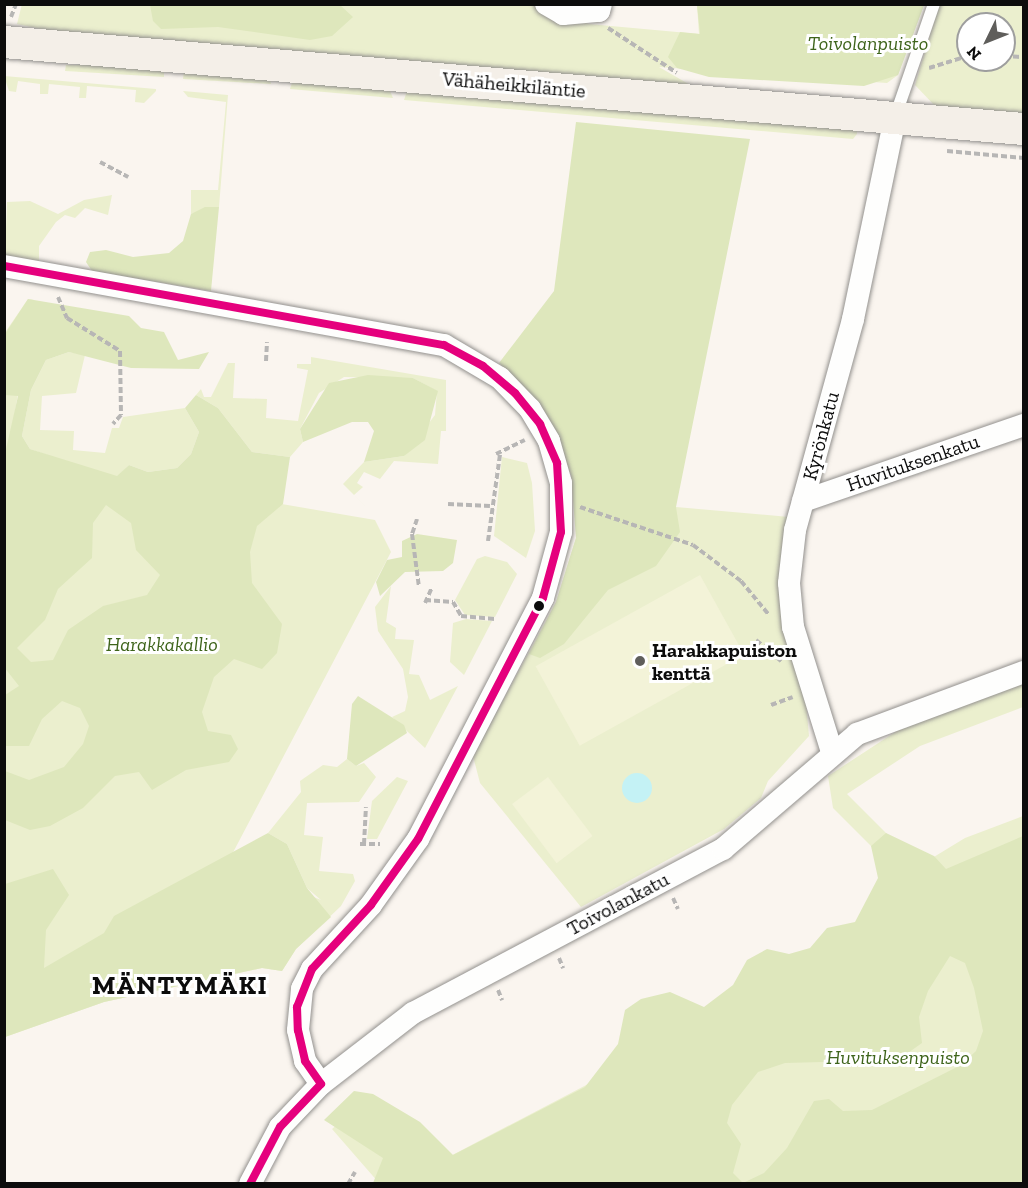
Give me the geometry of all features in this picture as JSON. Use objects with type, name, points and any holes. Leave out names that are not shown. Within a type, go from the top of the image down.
[{"type":"street","points":[[554,9],[600,8]]},
{"type":"street","name":"Vähäheikkiläntie","points":[[8,27],[895,118],[1023,129]]},
{"type":"street","name":"Kyrönkatu","points":[[832,752],[794,627],[789,583],[803,501],[853,319],[895,118]]},
{"type":"street","points":[[4,266],[444,345],[483,366],[530,409],[558,463],[561,501],[557,556],[543,598],[447,784],[393,874],[331,945],[302,989],[298,1030],[305,1061],[321,1084]]},
{"type":"street","name":"Huvituksenkatu","points":[[803,501],[1023,425]]},
{"type":"street","name":"Toivolankatu","points":[[250,1184],[280,1127],[321,1084],[413,1012],[723,849],[832,752],[857,734],[906,713],[1023,672]]},
{"type":"lane","points":[[895,118],[907,77],[934,4]]},
{"type":"path","points":[[4,7],[8,27]]},
{"type":"path","points":[[600,8],[620,39],[677,73]]},
{"type":"path","points":[[907,77],[956,61]]},
{"type":"path","points":[[100,162],[128,177]]},
{"type":"path","points":[[57,296],[67,318],[120,351],[121,415],[113,424]]},
{"type":"path","points":[[266,361],[267,342]]},
{"type":"path","points":[[488,542],[490,506],[498,454],[525,440]]},
{"type":"path","points":[[561,501],[693,545],[741,581],[774,623]]},
{"type":"path","points":[[448,504],[490,506]]},
{"type":"path","points":[[417,519],[412,534],[419,587]]},
{"type":"path","points":[[432,587],[425,602],[453,602],[461,616],[495,619]]},
{"type":"path","points":[[756,640],[790,669]]},
{"type":"path","points":[[771,705],[804,693]]},
{"type":"path","points":[[366,807],[362,844],[380,844]]},
{"type":"path","points":[[673,898],[678,909]]},
{"type":"path","points":[[559,957],[563,968]]},
{"type":"path","points":[[497,989],[502,1000]]},
{"type":"path","points":[[348,1184],[355,1172]]},
{"type":"green space","name":"Toivolanpuisto","points":[[22,4],[536,4],[589,24],[699,34],[697,5],[924,5],[898,75],[887,83],[659,67],[692,86],[45,30],[17,24]]},
{"type":"green space","points":[[697,4],[924,5],[898,75],[864,86],[709,77],[677,68],[668,57],[680,32],[700,34]]},
{"type":"green space","points":[[150,5],[340,5],[353,17],[332,36],[310,40],[218,27],[161,29],[153,21]]},
{"type":"green space","points":[[939,5],[1023,5],[1023,115],[935,106],[915,85]]},
{"type":"green space","points":[[144,64],[164,71],[164,77],[65,71],[66,65]]},
{"type":"green space","points":[[184,71],[270,79],[271,84],[183,79]]},
{"type":"green space","points":[[4,76],[156,89],[156,91],[144,103],[135,102],[136,90],[87,86],[86,98],[79,98],[80,87],[49,84],[48,94],[40,94],[40,84],[18,81],[16,92],[9,91]]},
{"type":"green space","points":[[293,80],[388,86],[393,98],[290,89]]},
{"type":"green space","points":[[183,91],[228,95],[219,207],[191,214],[191,190],[218,190],[226,102],[188,97]]},
{"type":"green space","points":[[407,91],[857,127],[857,134],[853,139],[404,100]]},
{"type":"green space","points":[[576,122],[750,139],[676,507],[680,532],[656,566],[608,590],[564,644],[540,658],[529,654],[556,602],[576,538],[571,475],[538,402],[499,363],[554,291]]},
{"type":"green space","points":[[112,195],[108,215],[85,208],[75,218],[65,215],[56,222],[39,246],[39,261],[5,256],[7,202],[30,201],[58,214],[84,200]]},
{"type":"green space","points":[[205,207],[219,207],[211,291],[92,271],[86,262],[90,252],[106,250],[133,257],[169,253],[183,241],[191,214]]},
{"type":"green space","name":"Harakkakallio","points":[[28,299],[34,300],[7,458],[100,473],[30,449],[22,436],[31,390],[46,360],[69,352],[85,355],[76,393],[42,396],[40,430],[74,431],[73,450],[105,453],[112,428],[119,428],[123,417],[185,408],[199,432],[191,454],[177,468],[148,472],[129,465],[118,476],[375,520],[391,552],[228,862],[321,900],[307,888],[287,844],[268,833],[301,792],[300,781],[323,765],[337,767],[347,759],[356,766],[364,763],[376,777],[359,802],[307,803],[304,835],[323,837],[319,871],[353,874],[355,881],[341,906],[296,949],[282,971],[262,968],[104,1002],[5,1037],[4,334]]},
{"type":"green space","points":[[28,299],[129,316],[141,328],[164,332],[178,360],[209,352],[199,369],[131,368],[69,352],[46,360],[31,390],[22,436],[30,449],[117,476],[129,465],[148,472],[177,468],[191,454],[199,432],[185,408],[196,395],[218,408],[252,452],[290,457],[283,504],[257,526],[250,552],[252,583],[282,624],[277,653],[262,669],[234,659],[214,677],[202,712],[208,731],[231,735],[238,749],[229,762],[186,770],[152,790],[139,772],[115,776],[83,808],[50,826],[30,830],[5,820],[5,771],[29,780],[64,767],[83,744],[89,726],[80,708],[62,701],[42,719],[29,746],[5,746],[5,695],[19,686],[4,667],[4,458],[18,396],[5,395],[5,334]],"holes":[[[106,505],[131,523],[136,550],[160,575],[147,595],[103,606],[68,630],[53,660],[31,662],[17,648],[45,620],[58,589],[92,558],[93,523]]]},
{"type":"green space","points":[[311,357],[446,380],[446,431],[441,431],[438,464],[394,461],[380,479],[364,472],[357,483],[363,487],[354,495],[343,484],[364,462],[404,456],[435,415],[437,391],[413,378],[344,377],[319,393],[300,429],[303,442],[290,457],[252,452],[218,408],[196,395],[201,389],[204,397],[211,397],[228,363],[235,363],[233,398],[267,399],[266,418],[298,421],[308,370],[297,368],[297,364],[311,364]]},
{"type":"green space","points":[[368,375],[413,378],[438,391],[425,440],[404,456],[364,462],[374,431],[368,422],[352,422],[303,442],[300,429],[329,383]]},
{"type":"green space","points":[[502,457],[527,463],[532,483],[535,531],[526,558],[494,536]]},
{"type":"green space","points":[[676,507],[789,517],[809,736],[768,781],[761,798],[724,829],[581,907],[480,783],[473,756],[556,602],[576,538]]},
{"type":"green space","points":[[417,534],[457,540],[453,563],[443,571],[405,572],[380,596],[376,582],[387,560],[402,557],[402,541]]},
{"type":"green space","points":[[485,556],[507,562],[517,574],[495,617],[465,615],[455,600],[477,559]]},
{"type":"green space","name":"Harakkapuiston kenttä","points":[[700,575],[744,655],[580,746],[536,666]]},
{"type":"green space","points":[[391,586],[386,622],[396,628],[395,639],[414,640],[409,674],[419,675],[430,700],[458,686],[425,748],[392,717],[405,711],[408,697],[403,669],[378,631],[375,607]]},
{"type":"green space","points":[[466,619],[492,621],[464,675],[450,662],[453,623]]},
{"type":"green space","name":"Huvituksenpuisto","points":[[1023,680],[1023,707],[920,746],[847,794],[919,866],[965,838],[1023,816],[1023,1183],[379,1183],[332,1129],[361,1104],[420,1172],[796,975],[905,880],[833,808],[828,776],[909,723]]},
{"type":"green space","points":[[358,696],[404,725],[407,733],[356,766],[347,759],[352,704]]},
{"type":"green space","points":[[397,777],[408,781],[377,839],[367,839],[372,801]]},
{"type":"green space","points":[[548,777],[593,836],[557,863],[512,804]]},
{"type":"green space","points":[[268,833],[287,844],[307,888],[331,917],[296,949],[282,971],[262,968],[104,1002],[5,1037],[5,884],[53,869],[69,895],[46,930],[44,968],[104,933],[114,916]]},
{"type":"green space","name":"Huvituksenpuisto","points":[[886,833],[934,856],[946,869],[1023,836],[1023,1183],[743,1183],[373,1183],[383,1158],[324,1120],[354,1091],[373,1094],[420,1122],[453,1155],[585,1087],[618,1044],[625,1010],[641,999],[670,992],[704,1007],[733,985],[747,960],[767,949],[789,954],[810,948],[827,928],[855,922],[878,878],[871,846]],"holes":[[[950,956],[965,963],[974,988],[983,1031],[976,1051],[961,1065],[872,1110],[843,1111],[829,1099],[814,1101],[787,1148],[764,1173],[743,1183],[733,1173],[741,1144],[727,1123],[732,1105],[758,1072],[785,1063],[898,1060],[922,1043],[919,1017],[928,991]]]},
{"type":"water","points":[[637,773],[648,777],[652,788],[648,799],[637,803],[626,799],[622,788],[626,777]]},
{"type":"transit line","points":[[4,266],[444,345],[483,366],[515,393],[540,424],[557,463],[561,532],[543,598],[418,839],[371,905],[312,969],[297,1007],[298,1030],[305,1061],[321,1084],[280,1127],[250,1184]]},
{"type":"place","name":"Harakkapuiston kenttä","points":[[640,661]]},
{"type":"district","name":"MÄNTYMÄKI","points":[[180,986]]}]
